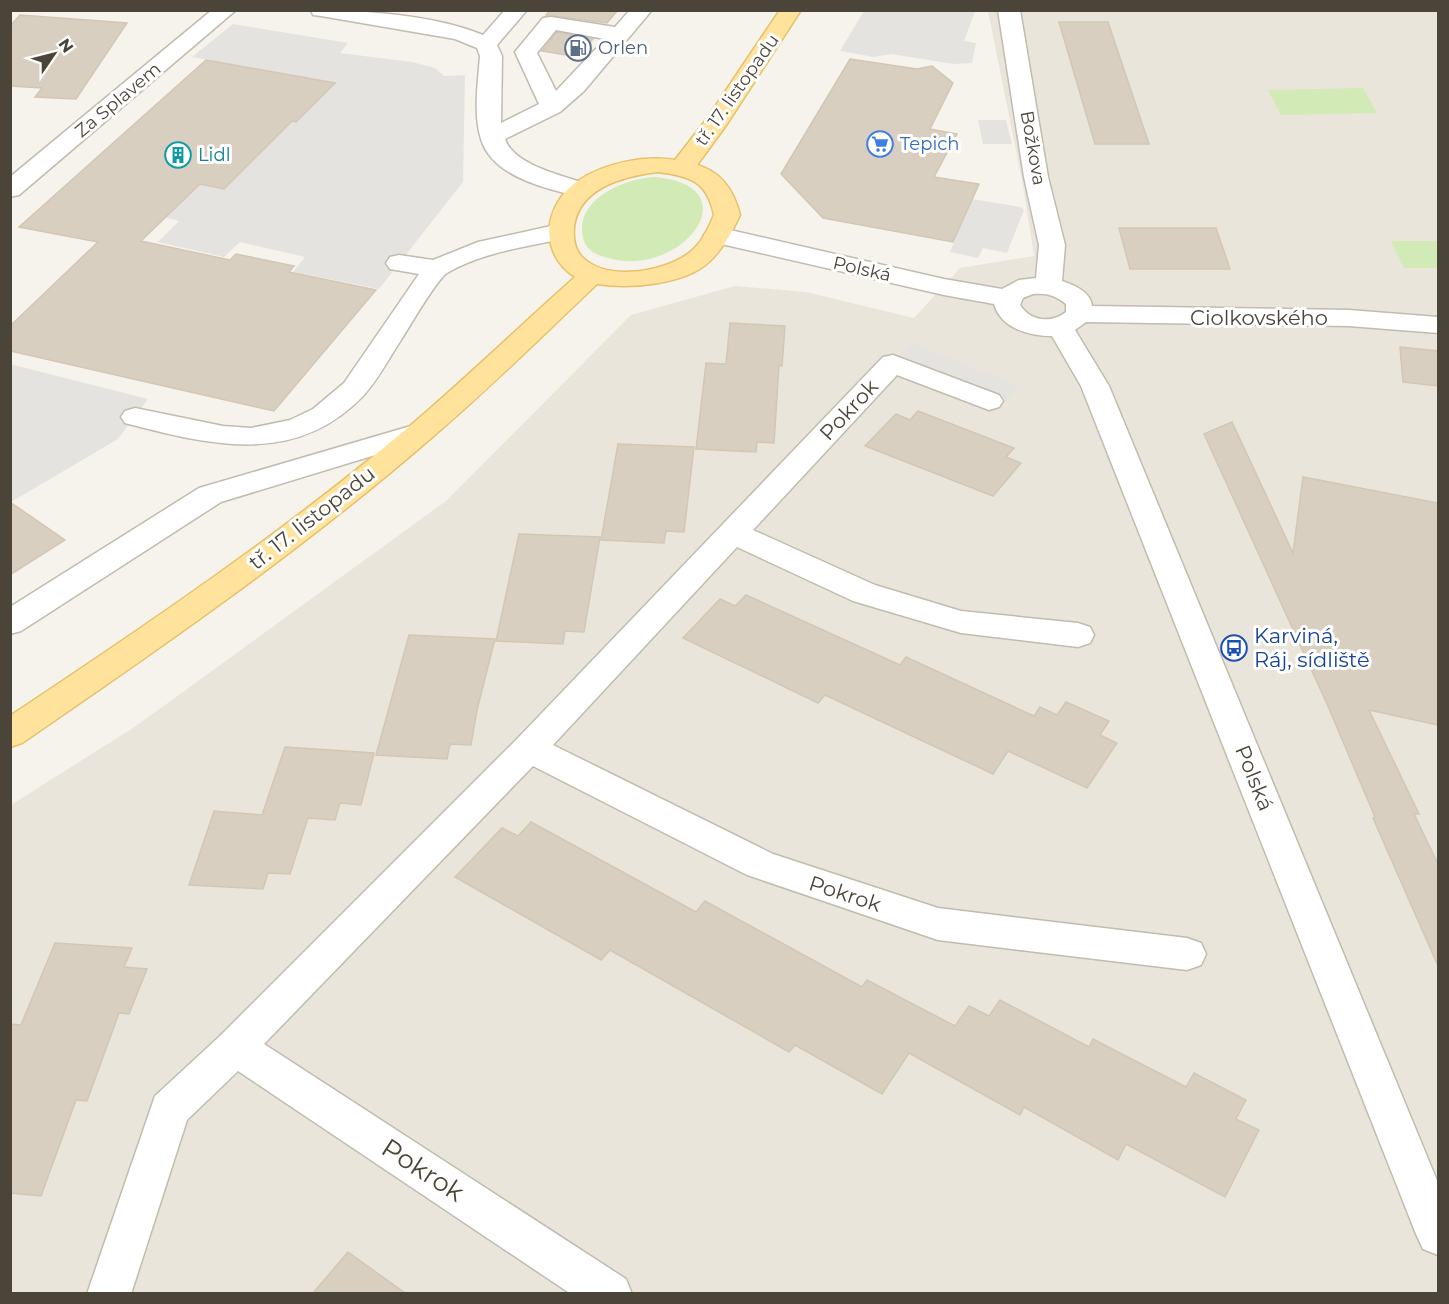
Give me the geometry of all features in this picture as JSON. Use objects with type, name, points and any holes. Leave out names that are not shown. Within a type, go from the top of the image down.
[{"type":"main road","name":"tř. 17. listopadu","points":[[682,168],[715,124],[791,10]]},
{"type":"main road","points":[[658,165],[682,168],[710,180],[722,194],[727,215],[717,236],[697,259],[662,274],[635,278],[591,275],[571,262],[562,247],[560,232],[566,207],[581,190],[607,176],[626,170],[658,165]]},
{"type":"main road","name":"tř. 17. listopadu","points":[[10,734],[106,670],[232,580],[344,495],[421,432],[591,275]]},
{"type":"street","name":"Za Splavem","points":[[10,190],[226,10]]},
{"type":"street","points":[[321,10],[460,33],[486,44],[491,56],[491,137],[500,154],[518,166],[581,190]]},
{"type":"street","points":[[486,44],[517,10]]},
{"type":"street","points":[[491,137],[552,108],[576,86],[642,10]]},
{"type":"street","name":"Božkova","points":[[1009,10],[1036,177],[1052,244],[1048,286]]},
{"type":"street","points":[[552,108],[526,52],[551,23],[621,35]]},
{"type":"street","points":[[399,263],[436,267],[487,247],[560,232]]},
{"type":"street","name":"Polská","points":[[717,236],[944,287],[1008,298]]},
{"type":"street","points":[[135,417],[223,435],[251,437],[298,428],[323,415],[354,389],[436,267]]},
{"type":"street","points":[[1008,298],[1019,289],[1048,286]]},
{"type":"street","name":"Polská","points":[[1048,286],[1074,297],[1081,308],[1070,320],[1095,386],[1427,1178],[1438,1234]]},
{"type":"street","name":"Ciolkovského","points":[[1008,298],[1006,305],[1009,312],[1025,323],[1048,328],[1070,320],[1390,319],[1438,325]]},
{"type":"street","name":"Pokrok","points":[[110,1293],[170,1109],[235,1047],[529,748],[893,363],[989,401]]},
{"type":"street","points":[[10,623],[210,495],[421,432]]},
{"type":"street","points":[[734,533],[864,593],[961,622],[1078,635]]},
{"type":"street","name":"Pokrok","points":[[529,748],[760,865],[938,924],[1187,954]]},
{"type":"street","name":"Pokrok","points":[[235,1047],[610,1293]]},
{"type":"shaded area","points":[[864,11],[975,11],[964,41],[976,43],[972,63],[954,64],[891,54],[874,57],[840,51]]},
{"type":"shaded area","points":[[988,11],[1438,11],[1438,1293],[11,1294],[11,805],[136,726],[446,501],[631,315],[735,286],[806,292],[914,318],[960,268],[1034,256],[1023,186]]},
{"type":"shaded area","points":[[233,24],[348,43],[340,53],[412,62],[435,68],[444,76],[465,75],[463,182],[379,289],[293,272],[305,257],[240,242],[224,257],[158,242],[179,221],[163,217],[266,118],[294,122],[333,84],[192,57]]},
{"type":"shaded area","points":[[978,120],[1006,120],[1012,144],[983,144]]},
{"type":"shaded area","points":[[972,199],[1021,207],[1024,210],[1007,253],[983,248],[978,258],[950,252]]},
{"type":"shaded area","points":[[911,343],[1019,386],[1006,400],[898,356]]},
{"type":"shaded area","points":[[10,364],[148,399],[118,439],[11,502]]},
{"type":"green space","points":[[1363,88],[1377,113],[1281,115],[1268,90]]},
{"type":"green space","points":[[655,177],[685,184],[700,197],[703,213],[695,230],[680,245],[658,256],[632,261],[605,257],[591,250],[584,241],[582,224],[586,212],[594,202],[617,186],[630,181]]},
{"type":"green space","points":[[1391,241],[1438,241],[1438,268],[1404,268]]},
{"type":"building","points":[[550,10],[618,10],[607,23],[546,15]]},
{"type":"building","points":[[20,15],[127,23],[76,99],[35,97],[42,88],[10,86],[10,26]]},
{"type":"building","points":[[1059,22],[1108,22],[1149,144],[1095,144]]},
{"type":"building","points":[[557,32],[593,39],[578,57],[542,51]]},
{"type":"building","points":[[850,59],[917,69],[932,66],[953,83],[930,129],[957,134],[934,177],[979,184],[953,242],[823,218],[781,174]]},
{"type":"building","points":[[206,60],[335,83],[296,122],[292,121],[224,189],[200,184],[141,241],[230,260],[236,254],[294,266],[289,272],[376,290],[274,411],[10,351],[10,326],[98,242],[19,227]]},
{"type":"building","points":[[1119,228],[1216,228],[1230,269],[1130,269]]},
{"type":"building","points":[[730,323],[785,326],[782,366],[779,366],[774,443],[757,442],[756,452],[696,449],[706,363],[726,364]]},
{"type":"building","points":[[1400,347],[1438,351],[1438,386],[1403,382]]},
{"type":"building","points":[[918,411],[1014,448],[1006,457],[1021,463],[993,496],[865,446],[896,414],[910,420]]},
{"type":"building","points":[[1232,422],[1293,553],[1303,477],[1438,503],[1438,725],[1369,710],[1419,814],[1414,814],[1438,864],[1438,966],[1373,818],[1375,817],[1327,704],[1204,434]]},
{"type":"building","points":[[618,444],[694,447],[684,532],[666,531],[664,543],[601,540]]},
{"type":"building","points":[[10,502],[65,540],[10,575]]},
{"type":"building","points":[[519,534],[600,537],[584,632],[565,631],[563,644],[496,641]]},
{"type":"building","points":[[746,595],[900,665],[906,657],[1034,716],[1040,707],[1057,715],[1066,702],[1109,721],[1100,735],[1117,743],[1087,788],[1008,751],[993,774],[825,695],[818,703],[683,638],[720,599],[735,606]]},
{"type":"building","points":[[409,635],[495,639],[477,710],[471,745],[450,744],[447,759],[376,755]]},
{"type":"building","points":[[285,747],[374,753],[361,805],[340,803],[335,820],[308,818],[290,874],[268,873],[263,889],[189,885],[214,811],[262,815]]},
{"type":"building","points":[[531,822],[696,912],[705,901],[862,987],[867,980],[955,1026],[969,1006],[989,1016],[1000,1000],[1089,1047],[1093,1039],[1186,1087],[1194,1073],[1246,1100],[1236,1119],[1259,1130],[1225,1197],[1126,1144],[1118,1160],[1024,1107],[1020,1115],[909,1053],[882,1094],[795,1045],[789,1052],[610,950],[601,960],[455,877],[502,828],[518,836]]},
{"type":"building","points":[[55,943],[132,948],[124,967],[147,969],[129,1014],[119,1013],[87,1101],[76,1100],[41,1196],[10,1193],[10,1024],[21,1025]]},
{"type":"building","points":[[348,1252],[405,1293],[313,1293]]},
{"type":"place","name":"Orlen","points":[[578,48]]},
{"type":"place","name":"Tepich","points":[[880,144]]},
{"type":"place","name":"Lidl","points":[[178,155]]},
{"type":"place","name":"Karviná, Ráj, sídliště","points":[[1234,648]]}]
